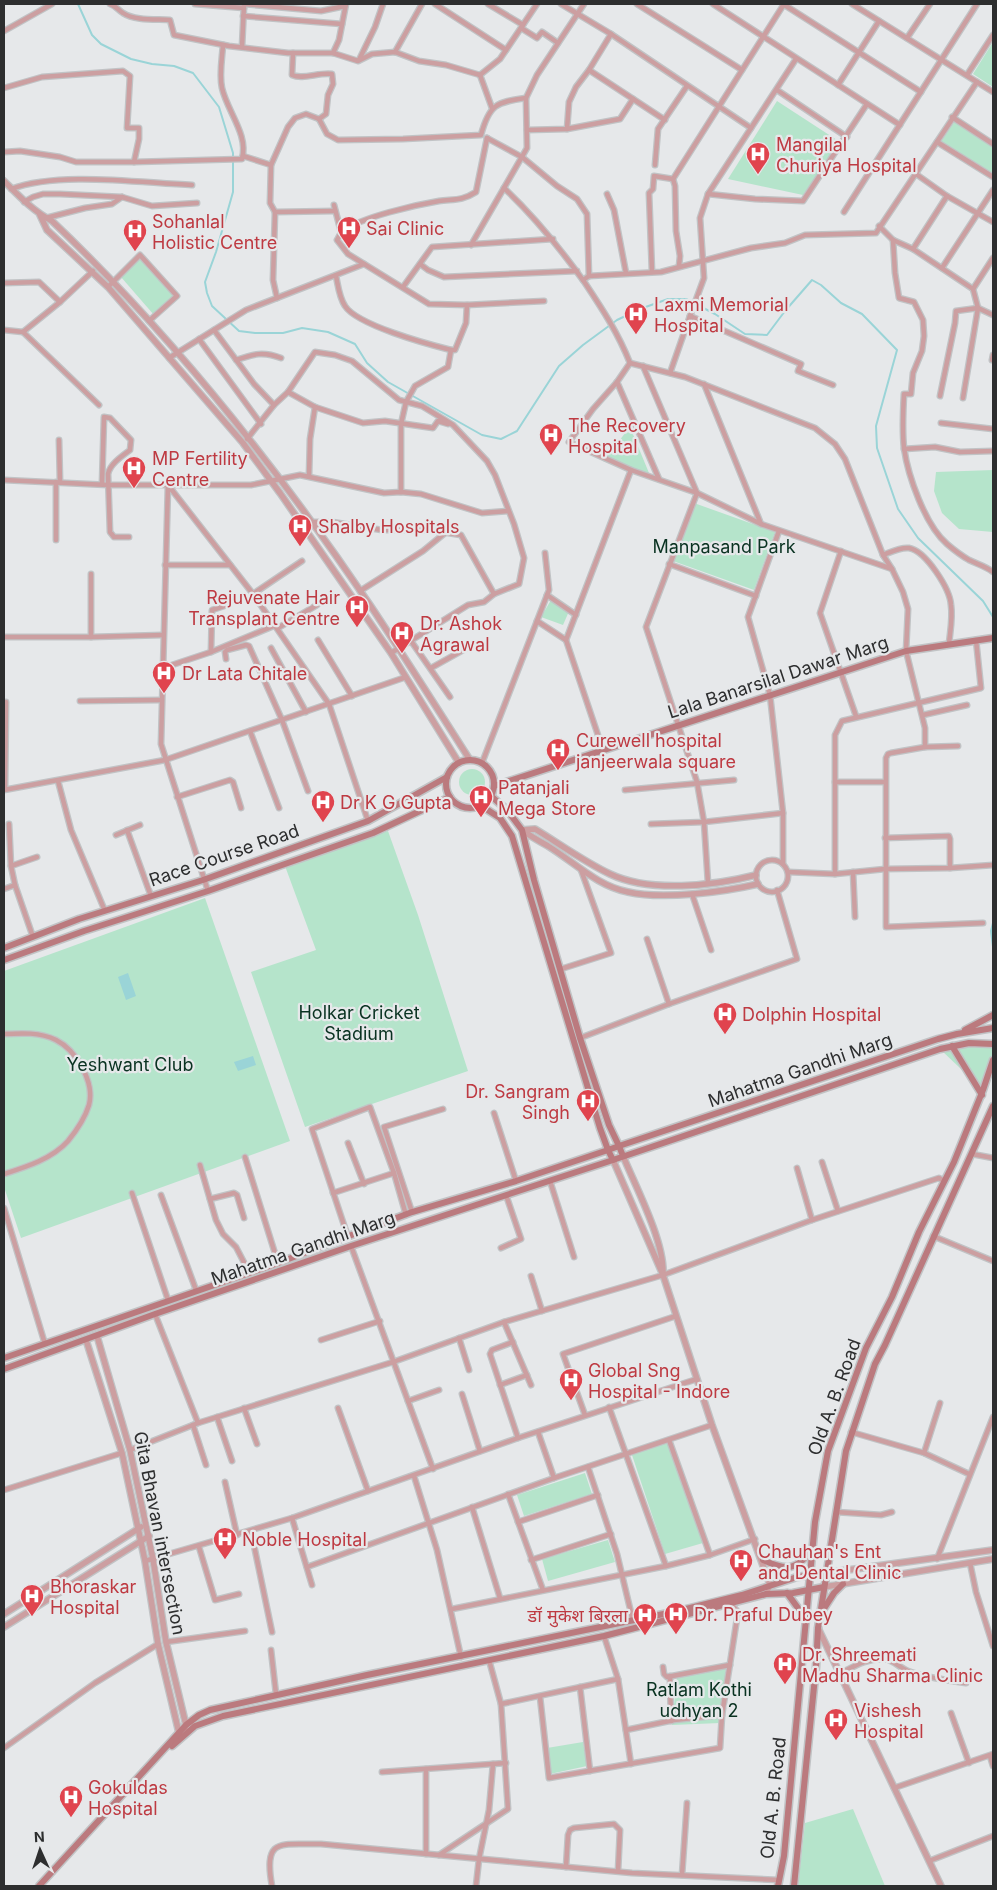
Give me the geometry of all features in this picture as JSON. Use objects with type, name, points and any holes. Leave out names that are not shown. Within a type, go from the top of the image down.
[{"type":"main road","name":"Lala Banarsilal Dawar Marg","points":[[494,786],[906,652],[991,638]]},
{"type":"main road","points":[[470,760],[482,763],[491,773],[494,786],[491,796],[480,805],[467,807],[460,806],[450,796],[446,784],[450,772],[458,763],[470,760]]},
{"type":"main road","name":"Race Course Road","points":[[4,948],[33,936],[203,880],[368,821],[448,777]]},
{"type":"main road","name":"Race Course Road","points":[[4,960],[373,833],[450,796]]},
{"type":"main road","points":[[491,796],[507,810],[522,830],[534,880],[580,1038],[609,1125],[622,1156]]},
{"type":"main road","points":[[480,805],[500,818],[512,836],[600,1128],[613,1160]]},
{"type":"main road","points":[[957,1034],[993,1015]]},
{"type":"main road","name":"Mahatma Gandhi Marg","points":[[4,1358],[409,1214],[516,1181],[957,1034],[993,1028]]},
{"type":"main road","name":"Mahatma Gandhi Marg","points":[[4,1369],[351,1246],[613,1160],[940,1049],[969,1043],[993,1044]]},
{"type":"main road","points":[[952,1046],[982,1095]]},
{"type":"main road","name":"Old A. B. Road","points":[[778,1883],[784,1856],[815,1522],[828,1451],[866,1348],[954,1162],[982,1095],[993,1060]]},
{"type":"main road","name":"Old A. B. Road","points":[[794,1886],[816,1667],[818,1628],[846,1451],[874,1364],[885,1345],[993,1106]]},
{"type":"main road","points":[[762,1560],[781,1567],[789,1567],[797,1565],[804,1560],[813,1548]]},
{"type":"main road","points":[[45,1886],[175,1743],[186,1725],[199,1715],[210,1710],[276,1694],[632,1621],[738,1596],[811,1574],[826,1573]]},
{"type":"main road","points":[[820,1613],[844,1584]]},
{"type":"main road","points":[[39,1886],[181,1734],[195,1726],[223,1716],[604,1636],[766,1594],[787,1594],[824,1587]]},
{"type":"main road","points":[[787,1594],[806,1619]]},
{"type":"street","points":[[4,30],[52,4]]},
{"type":"street","points":[[110,4],[116,6],[124,14],[136,18],[170,20],[174,35],[223,45],[294,53],[332,53],[358,61],[372,54],[395,52],[419,61],[446,65],[480,75]]},
{"type":"street","points":[[195,4],[244,5],[321,11],[345,5],[339,40],[332,53]]},
{"type":"street","points":[[358,61],[375,27],[383,4]]},
{"type":"street","points":[[395,52],[422,4]]},
{"type":"street","points":[[434,4],[506,50]]},
{"type":"street","points":[[488,4],[537,38],[542,32],[558,43]]},
{"type":"street","points":[[480,75],[500,59],[537,4]]},
{"type":"street","points":[[561,4],[611,34],[751,128]]},
{"type":"street","points":[[471,245],[527,148],[526,98],[537,75],[584,4]]},
{"type":"street","points":[[637,4],[742,70]]},
{"type":"street","points":[[713,4],[900,125]]},
{"type":"street","points":[[680,266],[673,179],[784,4],[921,92]]},
{"type":"street","points":[[852,4],[993,92]]},
{"type":"street","points":[[907,38],[929,4]]},
{"type":"street","points":[[844,212],[977,4]]},
{"type":"street","points":[[242,48],[244,5]]},
{"type":"street","points":[[243,16],[342,24]]},
{"type":"street","points":[[838,86],[879,20]]},
{"type":"street","points":[[567,129],[569,102],[576,87],[611,34]]},
{"type":"street","points":[[967,75],[993,35]]},
{"type":"street","points":[[223,45],[222,90],[239,130],[241,158]]},
{"type":"street","points":[[294,53],[292,75],[298,78],[316,74],[332,74],[333,84],[328,94],[326,114],[319,119]]},
{"type":"street","points":[[670,373],[704,278],[700,218],[708,194],[796,59]]},
{"type":"street","points":[[589,70],[665,120]]},
{"type":"street","points":[[4,88],[42,77],[123,72],[130,76],[127,128],[139,128],[139,139],[134,162]]},
{"type":"street","points":[[480,75],[492,108]]},
{"type":"street","points":[[582,280],[589,276],[661,272],[751,248],[785,244],[805,236],[876,233],[977,82]]},
{"type":"street","points":[[655,165],[658,129],[687,86]]},
{"type":"street","points":[[777,90],[847,137]]},
{"type":"street","points":[[481,135],[485,118],[492,108],[510,100],[526,98]]},
{"type":"street","points":[[527,130],[567,129],[620,119],[633,99]]},
{"type":"street","points":[[708,194],[755,199],[803,201],[867,104]]},
{"type":"street","points":[[277,298],[273,280],[275,212],[270,204],[271,165],[288,127],[295,118],[306,114],[319,119],[327,134],[338,140],[481,135],[522,157],[557,186],[577,199],[587,214],[589,276]]},
{"type":"street","points":[[952,117],[993,144]]},
{"type":"street","points":[[488,138],[476,192],[466,198],[439,201],[397,210],[354,224],[341,232],[337,240],[348,254],[429,304],[467,305],[544,301]]},
{"type":"street","points":[[937,142],[993,177]]},
{"type":"street","points":[[4,152],[20,151],[60,157],[76,162],[226,160],[241,158],[271,165]]},
{"type":"street","points":[[916,174],[947,196],[993,222]]},
{"type":"street","points":[[652,272],[649,193],[653,189],[654,176],[673,179]]},
{"type":"street","points":[[12,189],[28,182],[79,180],[192,185]]},
{"type":"street","points":[[4,181],[24,202],[43,217],[52,221],[114,282],[177,353],[248,438],[360,591],[470,760]]},
{"type":"street","points":[[504,188],[553,239],[577,271],[619,336],[630,362]]},
{"type":"street","points":[[942,268],[993,190]]},
{"type":"street","points":[[24,202],[33,196],[43,194],[122,196],[152,206],[197,203]]},
{"type":"street","points":[[607,194],[614,210],[626,273]]},
{"type":"street","points":[[43,217],[112,204],[122,196]]},
{"type":"street","points":[[913,249],[947,196]]},
{"type":"street","points":[[275,212],[335,208],[341,232]]},
{"type":"street","points":[[43,217],[47,230],[108,287],[243,444],[391,652],[458,763]]},
{"type":"street","points":[[879,226],[893,240],[913,249],[973,289],[978,308],[964,398]]},
{"type":"street","points":[[403,287],[432,247],[553,239]]},
{"type":"street","points":[[893,240],[899,298],[914,302],[923,320],[924,336],[922,351],[913,373],[911,394],[904,394],[902,430],[904,449],[920,500],[933,527],[946,544],[969,560],[986,566],[993,572]]},
{"type":"street","points":[[108,287],[140,255],[177,296],[149,321]]},
{"type":"street","points":[[973,289],[993,258]]},
{"type":"street","points":[[169,358],[238,315],[364,264]]},
{"type":"street","points":[[420,264],[444,277],[577,271]]},
{"type":"street","points":[[23,332],[60,302],[93,271]]},
{"type":"street","points":[[336,276],[344,305],[351,313],[363,320],[418,341],[451,350],[455,350],[466,323],[467,305]]},
{"type":"street","points":[[4,283],[40,282],[60,302]]},
{"type":"street","points":[[940,396],[956,311],[978,308],[993,315]]},
{"type":"street","points":[[691,314],[801,364],[798,371],[833,385]]},
{"type":"street","points":[[4,330],[23,332],[99,406]]},
{"type":"street","points":[[214,330],[254,384],[274,405]]},
{"type":"street","points":[[198,339],[261,424]]},
{"type":"street","points":[[401,492],[401,424],[408,400],[415,386],[448,367],[451,350]]},
{"type":"street","points":[[243,444],[261,424],[274,405],[288,392],[315,352],[335,355],[359,365],[398,400],[408,400],[422,406],[453,425],[487,461],[495,475],[514,524],[524,558],[519,584],[494,594],[484,602],[468,605],[391,652]]},
{"type":"street","points":[[236,360],[256,353],[272,354],[281,358]]},
{"type":"street","points":[[630,362],[704,384],[815,428],[836,444],[845,459],[883,555],[892,568],[903,592],[908,609],[906,652],[926,728],[925,747]]},
{"type":"street","points":[[630,362],[617,382],[593,409],[568,442],[631,470],[696,493],[761,524],[892,568]]},
{"type":"street","points":[[644,366],[696,493],[646,627],[697,782],[704,822],[708,883]]},
{"type":"street","points":[[617,382],[659,479]]},
{"type":"street","points":[[704,384],[761,524]]},
{"type":"street","points":[[288,392],[315,408],[363,423],[386,421],[433,428],[438,421],[453,425]]},
{"type":"street","points":[[310,476],[310,439],[315,408]]},
{"type":"street","points":[[102,484],[104,418],[106,417],[110,418],[131,440],[130,450],[118,459],[108,471],[110,532],[114,537],[129,537]]},
{"type":"street","points":[[941,423],[993,429]]},
{"type":"street","points":[[56,540],[58,440]]},
{"type":"street","points":[[904,449],[936,447],[960,452],[993,451]]},
{"type":"street","points":[[566,640],[631,470]]},
{"type":"street","points":[[102,471],[108,471]]},
{"type":"street","points":[[4,480],[108,485],[251,485],[300,475],[384,493],[420,494],[482,513],[508,511]]},
{"type":"street","points":[[168,485],[253,594],[329,704],[368,821]]},
{"type":"street","points":[[168,485],[161,744],[208,891]]},
{"type":"street","points":[[305,529],[311,522],[332,522],[382,530],[430,530],[461,535],[494,594]]},
{"type":"street","points":[[779,531],[748,617],[770,695],[783,813],[783,864],[788,872],[787,882],[784,887],[777,890],[764,889],[758,884],[756,875],[761,865],[772,862],[783,864]]},
{"type":"street","points":[[360,591],[423,552],[445,533]]},
{"type":"street","points":[[883,555],[907,548],[914,549],[925,558],[950,595],[952,607],[949,644]]},
{"type":"street","points":[[841,552],[820,613],[856,716]]},
{"type":"street","points":[[482,763],[547,594],[545,553]]},
{"type":"street","points":[[253,594],[302,561]]},
{"type":"street","points":[[165,565],[230,564]]},
{"type":"street","points":[[669,564],[756,596]]},
{"type":"street","points":[[91,574],[91,637]]},
{"type":"street","points":[[547,594],[576,615]]},
{"type":"street","points":[[163,668],[277,627],[317,605]]},
{"type":"street","points":[[211,652],[212,610],[224,606]]},
{"type":"street","points":[[537,621],[566,640],[603,750]]},
{"type":"street","points":[[4,637],[163,635]]},
{"type":"street","points":[[240,640],[243,645]]},
{"type":"street","points":[[318,640],[352,696]]},
{"type":"street","points":[[411,640],[450,697]]},
{"type":"street","points":[[835,874],[835,735],[842,721],[856,716],[981,688],[976,640]]},
{"type":"street","points":[[431,668],[474,644]]},
{"type":"street","points":[[226,659],[225,651],[243,645],[249,646],[282,720],[308,791]]},
{"type":"street","points":[[271,648],[306,712]]},
{"type":"street","points":[[6,702],[4,790],[165,760],[406,677]]},
{"type":"street","points":[[80,702],[161,700]]},
{"type":"street","points":[[923,715],[967,705]]},
{"type":"street","points":[[250,731],[279,808]]},
{"type":"street","points":[[958,746],[925,747],[888,754],[886,758],[886,927],[983,923]]},
{"type":"street","points":[[58,780],[71,830],[105,911]]},
{"type":"street","points":[[177,798],[230,780],[233,782],[241,808]]},
{"type":"street","points":[[625,790],[734,780]]},
{"type":"street","points":[[835,782],[885,782]]},
{"type":"street","points":[[651,824],[704,822],[783,813]]},
{"type":"street","points":[[9,824],[14,884],[33,936]]},
{"type":"street","points":[[116,835],[140,825]]},
{"type":"street","points":[[512,836],[522,830],[535,829],[610,874],[633,882],[660,886],[708,883],[756,875]]},
{"type":"street","points":[[127,830],[151,896]]},
{"type":"street","points":[[522,830],[581,870],[605,884],[628,892],[661,895],[692,894],[758,884]]},
{"type":"street","points":[[885,838],[949,836],[950,868]]},
{"type":"street","points":[[11,866],[37,857]]},
{"type":"street","points":[[788,872],[835,874],[885,869],[993,865]]},
{"type":"street","points":[[561,969],[611,954],[581,870]]},
{"type":"street","points":[[853,872],[856,917]]},
{"type":"street","points":[[4,888],[14,884]]},
{"type":"street","points":[[580,1038],[669,1004],[797,959],[777,890]]},
{"type":"street","points":[[692,894],[711,950]]},
{"type":"street","points":[[647,939],[669,1004]]},
{"type":"street","points":[[4,1034],[28,1032],[56,1040],[70,1051],[81,1063],[88,1082],[90,1103],[81,1122],[66,1142],[44,1159],[4,1174]]},
{"type":"street","points":[[348,1237],[312,1129],[370,1107],[409,1214]]},
{"type":"street","points":[[409,1214],[384,1127],[442,1109]]},
{"type":"street","points":[[494,1113],[516,1181]]},
{"type":"street","points":[[348,1143],[364,1184]]},
{"type":"street","points":[[972,1154],[993,1158]]},
{"type":"street","points":[[622,1156],[649,1218],[663,1260],[663,1275]]},
{"type":"street","points":[[245,1157],[278,1262]]},
{"type":"street","points":[[613,1160],[663,1275],[712,1425],[762,1560],[770,1585],[766,1594]]},
{"type":"street","points":[[822,1162],[838,1211]]},
{"type":"street","points":[[200,1165],[216,1220],[223,1234],[236,1247],[249,1272]]},
{"type":"street","points":[[797,1168],[812,1220]]},
{"type":"street","points":[[333,1193],[394,1173]]},
{"type":"street","points":[[130,1450],[196,1424],[244,1408],[393,1362],[504,1322],[663,1275],[812,1220],[938,1178],[944,1180]]},
{"type":"street","points":[[550,1181],[574,1257]]},
{"type":"street","points":[[132,1193],[168,1300]]},
{"type":"street","points":[[210,1199],[234,1193],[244,1218]]},
{"type":"street","points":[[161,1195],[196,1290]]},
{"type":"street","points":[[501,1248],[520,1239],[506,1195]]},
{"type":"street","points":[[4,1208],[45,1344]]},
{"type":"street","points":[[933,1236],[993,1261]]},
{"type":"street","points":[[351,1246],[433,1469]]},
{"type":"street","points":[[531,1276],[542,1311]]},
{"type":"street","points":[[155,1314],[196,1424],[206,1465]]},
{"type":"street","points":[[585,1416],[563,1354],[676,1316]]},
{"type":"street","points":[[321,1340],[380,1321]]},
{"type":"street","points":[[504,1322],[531,1385]]},
{"type":"street","name":"Gita Bhavan intersection","points":[[97,1336],[130,1450],[149,1536],[166,1642],[186,1725]]},
{"type":"street","points":[[459,1338],[469,1370]]},
{"type":"street","points":[[86,1340],[122,1453],[145,1561],[158,1644],[181,1734]]},
{"type":"street","points":[[513,1342],[490,1352],[518,1438]]},
{"type":"street","points":[[88,1348],[99,1344]]},
{"type":"street","points":[[500,1385],[527,1375]]},
{"type":"street","points":[[145,1561],[199,1547],[292,1518],[518,1438],[697,1379]]},
{"type":"street","points":[[408,1401],[439,1390]]},
{"type":"street","points":[[462,1394],[480,1452]]},
{"type":"street","points":[[924,1453],[940,1403]]},
{"type":"street","points":[[609,1407],[666,1566]]},
{"type":"street","points":[[244,1408],[257,1444]]},
{"type":"street","points":[[338,1408],[368,1491]]},
{"type":"street","points":[[217,1417],[232,1461]]},
{"type":"street","points":[[937,1559],[993,1417]]},
{"type":"street","points":[[306,1567],[429,1521],[712,1425]]},
{"type":"street","points":[[538,1432],[554,1478]]},
{"type":"street","points":[[851,1432],[924,1453],[970,1474]]},
{"type":"street","points":[[669,1440],[710,1556]]},
{"type":"street","points":[[4,1490],[122,1453]]},
{"type":"street","points":[[588,1467],[623,1575],[632,1621]]},
{"type":"street","points":[[414,1476],[429,1521],[452,1608],[461,1656]]},
{"type":"street","points":[[225,1482],[237,1535]]},
{"type":"street","points":[[508,1494],[543,1590]]},
{"type":"street","points":[[518,1522],[598,1495]]},
{"type":"street","points":[[472,1507],[500,1598]]},
{"type":"street","points":[[836,1512],[880,1515],[892,1512]]},
{"type":"street","points":[[292,1518],[312,1586]]},
{"type":"street","points":[[4,1614],[138,1528],[146,1525]]},
{"type":"street","points":[[251,1531],[272,1632]]},
{"type":"street","points":[[531,1560],[611,1534]]},
{"type":"street","points":[[4,1628],[149,1536]]},
{"type":"street","points":[[452,1608],[710,1556],[755,1539]]},
{"type":"street","points":[[199,1547],[215,1600],[239,1594]]},
{"type":"street","points":[[826,1573],[993,1550]]},
{"type":"street","points":[[824,1587],[993,1559]]},
{"type":"street","points":[[970,1563],[976,1592],[993,1646]]},
{"type":"street","points":[[540,1697],[549,1778],[720,1748],[722,1715],[738,1612],[731,1604],[738,1596]]},
{"type":"street","points":[[818,1628],[941,1886]]},
{"type":"street","points":[[166,1642],[245,1631]]},
{"type":"street","points":[[604,1636],[618,1679],[632,1764]]},
{"type":"street","points":[[4,1748],[95,1683],[158,1644]]},
{"type":"street","points":[[271,1650],[276,1694]]},
{"type":"street","points":[[839,1674],[873,1659],[886,1659],[907,1670],[933,1678],[966,1683]]},
{"type":"street","points":[[439,1855],[508,1809],[501,1704],[489,1660]]},
{"type":"street","points":[[663,1667],[665,1676],[670,1676],[730,1665]]},
{"type":"street","points":[[670,1676],[671,1721]]},
{"type":"street","points":[[501,1704],[618,1679]]},
{"type":"street","points":[[580,1688],[590,1771]]},
{"type":"street","points":[[951,1713],[969,1763]]},
{"type":"street","points":[[626,1730],[671,1721],[722,1715]]},
{"type":"street","points":[[894,1788],[992,1755],[993,1766]]},
{"type":"street","points":[[382,1772],[506,1763]]},
{"type":"street","points":[[476,1886],[486,1822],[492,1764]]},
{"type":"street","points":[[426,1769],[426,1854]]},
{"type":"street","points":[[682,1875],[687,1803]]},
{"type":"street","points":[[566,1867],[570,1830],[614,1824],[620,1830],[618,1871]]},
{"type":"street","points":[[929,1862],[993,1836]]},
{"type":"street","points":[[272,1886],[270,1855],[272,1850],[279,1844],[321,1844],[566,1867],[778,1883]]},
{"type":"green space","points":[[993,42],[993,87],[973,74]]},
{"type":"green space","points":[[777,101],[840,142],[803,195],[728,179]]},
{"type":"green space","points":[[955,121],[993,146],[993,179],[940,143]]},
{"type":"green space","points":[[139,257],[177,295],[154,315],[121,277]]},
{"type":"green space","points":[[630,427],[649,473],[650,479],[603,461]]},
{"type":"green space","points":[[993,470],[993,532],[959,529],[942,513],[934,491],[936,472]]},
{"type":"green space","name":"Manpasand Park","points":[[694,503],[775,532],[754,590],[673,561]]},
{"type":"green space","points":[[551,600],[570,609],[563,625],[541,617]]},
{"type":"green space","points":[[472,769],[481,773],[485,782],[481,791],[472,795],[463,791],[459,782],[463,773]]},
{"type":"green space","name":"Holkar Cricket Stadium","points":[[388,831],[418,915],[468,1071],[305,1127],[251,972],[316,950],[285,866]]},
{"type":"green space","name":"Yeshwant Club","points":[[205,898],[290,1141],[21,1238],[4,1187],[4,971]]},
{"type":"green space","points":[[969,1043],[993,1044],[993,1060],[983,1090],[940,1049]]},
{"type":"green space","points":[[667,1442],[703,1543],[665,1554],[632,1455]]},
{"type":"green space","points":[[585,1473],[592,1494],[524,1516],[517,1495]]},
{"type":"green space","points":[[608,1540],[615,1562],[548,1581],[542,1559]]},
{"type":"green space","name":"Ratlam Kothi udhyan 2","points":[[726,1667],[720,1723],[672,1725],[677,1675]]},
{"type":"green space","points":[[583,1742],[587,1766],[550,1774],[547,1748]]},
{"type":"green space","points":[[853,1809],[885,1886],[798,1886],[805,1823]]},
{"type":"water","points":[[128,973],[136,996],[126,1000],[118,977]]},
{"type":"water","points":[[253,1056],[256,1065],[238,1071],[234,1062]]},
{"type":"waterway","points":[[78,4],[92,35],[101,44],[131,59],[152,64],[174,66],[193,73],[219,107],[233,153],[233,192],[216,252],[205,282],[212,306],[239,331],[283,333],[302,328],[328,332],[355,344],[367,363],[388,382],[482,435],[501,439],[517,431],[559,366],[583,345],[617,320],[668,299],[686,299],[715,314],[745,334],[767,335],[812,280],[821,285],[841,303],[862,314],[897,350],[876,426],[877,448],[898,509],[918,538],[983,601],[993,617]]},
{"type":"waterway","points":[[993,923],[991,931],[993,947]]},
{"type":"place","name":"Mangilal Churiya Hospital","points":[[758,175]]},
{"type":"place","name":"Sai Clinic","points":[[349,249]]},
{"type":"place","name":"Sohanlal Holistic Centre","points":[[135,252]]},
{"type":"place","name":"Laxmi Memorial Hospital","points":[[636,335]]},
{"type":"place","name":"The Recovery Hospital","points":[[551,456]]},
{"type":"place","name":"MP Fertility Centre","points":[[134,489]]},
{"type":"place","name":"Shalby Hospitals","points":[[300,547]]},
{"type":"place","name":"Rejuvenate Hair Transplant Centre","points":[[357,628]]},
{"type":"place","name":"Dr. Ashok Agrawal","points":[[402,654]]},
{"type":"place","name":"Dr Lata Chitale","points":[[164,694]]},
{"type":"place","name":"Curewell hospital janjeerwala square","points":[[558,771]]},
{"type":"place","name":"Patanjali Mega Store","points":[[481,818]]},
{"type":"place","name":"Dr K G Gupta","points":[[323,823]]},
{"type":"place","name":"Dolphin Hospital","points":[[725,1035]]},
{"type":"place","name":"Dr. Sangram Singh","points":[[588,1122]]},
{"type":"place","name":"Global Sng Hospital - Indore","points":[[571,1401]]},
{"type":"place","name":"Noble Hospital","points":[[225,1560]]},
{"type":"place","name":"Chauhan's Ent and Dental Clinic","points":[[741,1582]]},
{"type":"place","name":"Bhoraskar Hospital","points":[[32,1617]]},
{"type":"place","name":"Dr. Praful Dubey","points":[[676,1635]]},
{"type":"place","name":"डॉ मुकेश बिरला","points":[[645,1636]]},
{"type":"place","name":"Dr. Shreemati Madhu Sharma Clinic","points":[[785,1685]]},
{"type":"place","name":"Vishesh Hospital","points":[[836,1741]]},
{"type":"place","name":"Gokuldas Hospital","points":[[71,1818]]}]
